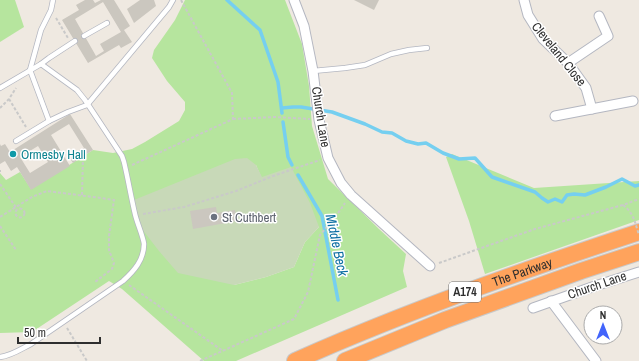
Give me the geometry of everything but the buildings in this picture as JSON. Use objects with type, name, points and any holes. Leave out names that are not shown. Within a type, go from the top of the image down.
[{"type":"highway","name":"The Parkway","points":[[295,361],[462,293],[568,255],[639,232]]},
{"type":"highway","name":"The Parkway","points":[[345,361],[445,320],[639,252]]},
{"type":"street","name":"Church Lane","points":[[294,0],[304,26],[313,71],[318,117],[328,158],[341,183],[351,195],[430,266]]},
{"type":"street","name":"Cleveland Close","points":[[524,0],[528,14],[544,39],[568,63],[586,88],[592,109]]},
{"type":"street","points":[[568,63],[608,36],[599,16]]},
{"type":"street","points":[[555,116],[633,101]]},
{"type":"street","name":"Church Lane","points":[[533,308],[639,272]]},
{"type":"street","points":[[550,301],[596,361]]},
{"type":"lane","points":[[49,121],[30,70],[42,30],[51,10],[53,0]]},
{"type":"lane","points":[[16,141],[49,121],[87,105],[169,7],[173,0]]},
{"type":"lane","points":[[84,36],[107,23]]},
{"type":"lane","points":[[0,88],[41,64],[73,42]]},
{"type":"lane","points":[[313,71],[365,65],[392,54],[427,48]]},
{"type":"lane","points":[[0,357],[14,353],[31,344],[123,281],[139,264],[144,244],[122,156],[77,90],[41,64]]},
{"type":"path","points":[[181,0],[232,93],[233,119]]},
{"type":"path","points":[[51,10],[73,42]]},
{"type":"path","points":[[0,108],[9,99],[22,74]]},
{"type":"path","points":[[9,99],[29,133]]},
{"type":"path","points":[[126,169],[233,119],[318,117]]},
{"type":"path","points":[[82,195],[83,157]]},
{"type":"path","points":[[136,215],[184,207],[236,191],[273,176],[328,158]]},
{"type":"path","points":[[0,184],[17,208],[24,211],[21,218],[17,217],[15,214],[17,208]]},
{"type":"path","points":[[0,217],[17,208],[32,197],[47,191],[114,200],[109,236],[109,250],[114,263],[112,269],[95,282]]},
{"type":"path","points":[[200,361],[294,319],[308,292],[320,235],[351,195]]},
{"type":"path","points":[[430,266],[535,229],[623,205],[639,199]]},
{"type":"path","points":[[623,205],[632,214],[639,235]]},
{"type":"path","points":[[0,226],[16,250]]},
{"type":"path","points":[[123,281],[224,351]]},
{"type":"path","points":[[63,322],[87,361]]},
{"type":"green space","points":[[0,0],[15,0],[24,27],[0,42]]},
{"type":"green space","points":[[185,0],[285,0],[302,44],[309,86],[312,126],[328,179],[406,254],[403,271],[407,287],[236,361],[204,361],[122,289],[109,281],[32,332],[0,333],[0,173],[6,180],[20,172],[31,189],[93,150],[113,153],[132,149],[179,121],[185,110],[185,102],[167,81],[152,58],[154,50],[175,20]],"holes":[[[256,165],[261,177],[319,227],[305,242],[294,267],[266,277],[234,285]]]},
{"type":"green space","points":[[452,154],[534,188],[639,181],[639,220],[485,274],[469,221],[446,157]]},
{"type":"green space","points":[[247,158],[256,165],[262,177],[291,167],[310,203],[319,227],[305,242],[294,267],[266,277],[234,285],[178,273],[142,229],[134,200],[235,159]]},
{"type":"waterway","name":"Middle Beck","points":[[227,0],[260,30],[278,82],[282,113]]},
{"type":"waterway","points":[[282,108],[301,107],[332,112],[382,132],[392,133],[406,141],[418,144],[426,143],[443,153],[459,159],[475,158],[492,177],[535,192],[548,202],[555,199],[562,202],[567,195],[585,195],[622,179],[635,186],[639,185]]},
{"type":"waterway","name":"Middle Beck","points":[[283,122],[288,157],[292,165]]},
{"type":"waterway","name":"Middle Beck","points":[[298,175],[322,216],[338,300]]},
{"type":"place","name":"Ormesby Hall","points":[[13,154]]},
{"type":"place","name":"St Cuthbert","points":[[214,217]]}]
